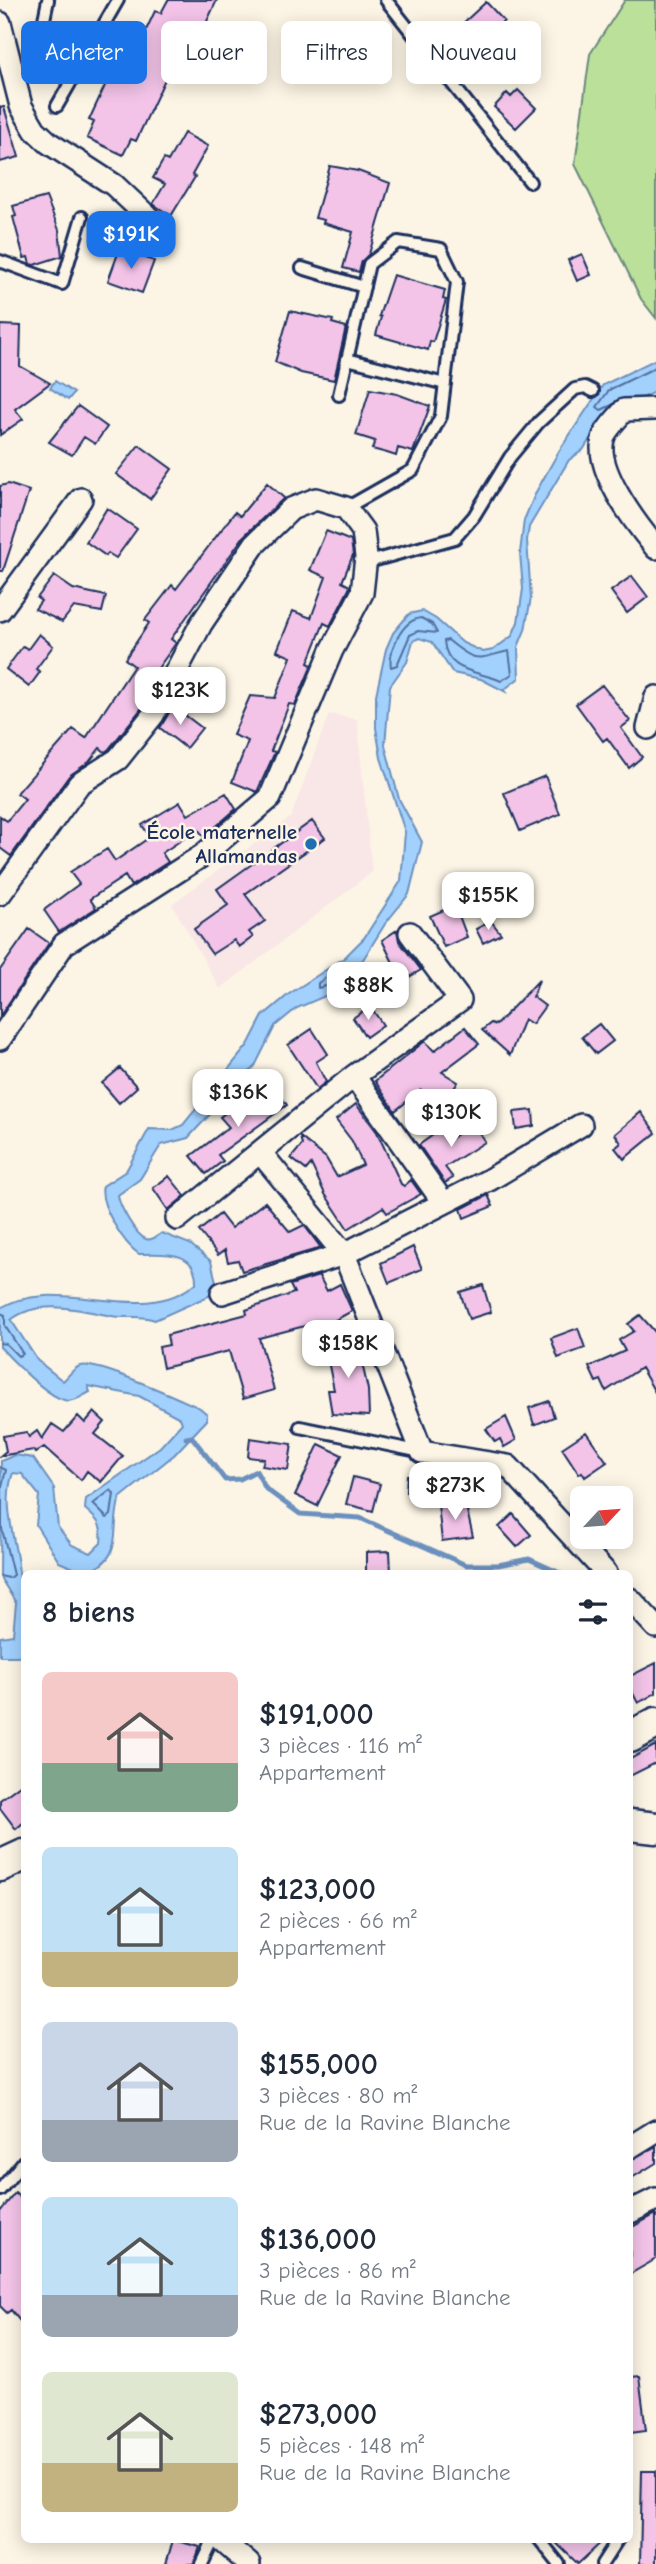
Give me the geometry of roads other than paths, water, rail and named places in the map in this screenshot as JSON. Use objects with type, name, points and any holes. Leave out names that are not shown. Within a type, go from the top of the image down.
[{"type":"main road","points":[[633,1735],[656,1723]]},
{"type":"main road","points":[[633,1825],[656,1828]]},
{"type":"main road","points":[[0,1866],[21,1856]]},
{"type":"street","points":[[0,23],[21,107],[35,130],[49,143],[114,185],[148,218]]},
{"type":"street","points":[[654,409],[624,410],[604,438],[605,464],[616,490],[638,526],[656,548]]},
{"type":"street","points":[[0,610],[81,499]]},
{"type":"street","points":[[0,894],[79,784],[118,759],[153,715],[201,624],[255,544],[291,509],[316,499],[346,508],[363,531],[365,563],[362,593],[332,650],[270,798],[203,855],[64,944],[0,1039]]},
{"type":"street","points":[[648,728],[656,697]]},
{"type":"street","points":[[177,1219],[354,1076],[460,1000],[410,933]]},
{"type":"street","points":[[354,1076],[443,1202]]},
{"type":"street","points":[[222,1293],[344,1254],[489,1180],[581,1125]]},
{"type":"street","points":[[260,1152],[344,1254],[422,1452],[508,1466],[603,1570]]},
{"type":"street","points":[[633,1602],[656,1627]]},
{"type":"street","points":[[633,2145],[656,2131]]},
{"type":"street","points":[[633,2210],[656,2199]]},
{"type":"street","points":[[225,2543],[249,2564]]},
{"type":"lane","points":[[44,21],[48,0]]},
{"type":"lane","points":[[57,106],[118,0]]},
{"type":"lane","points":[[386,0],[530,182]]},
{"type":"lane","points":[[0,261],[62,284],[82,217]]},
{"type":"lane","points":[[339,395],[369,264],[398,242],[441,249],[457,282],[441,416],[413,470],[346,508]]},
{"type":"lane","points":[[302,268],[364,287]]},
{"type":"lane","points":[[347,359],[445,384]]},
{"type":"lane","points":[[365,563],[455,538],[474,516],[510,457],[539,422],[575,389],[585,387],[593,391]]},
{"type":"lane","points":[[300,1427],[422,1452]]},
{"type":"lane","points":[[0,2190],[21,2165]]},
{"type":"lane","points":[[202,2564],[212,2543]]},
{"type":"lane","points":[[542,2543],[559,2564]]},
{"type":"lane","points":[[602,2564],[615,2543]]},
{"type":"water","points":[[656,359],[656,391],[603,419],[583,450],[569,460],[529,527],[527,540],[531,598],[525,630],[518,647],[519,678],[505,689],[506,692],[481,679],[453,673],[432,642],[419,638],[413,641],[407,662],[390,686],[385,745],[399,799],[422,842],[409,894],[385,924],[346,987],[297,1008],[275,1026],[255,1066],[188,1138],[161,1145],[140,1179],[118,1195],[128,1219],[146,1239],[162,1233],[190,1244],[211,1261],[216,1282],[211,1295],[155,1320],[47,1307],[22,1313],[11,1320],[38,1361],[63,1381],[80,1366],[103,1369],[200,1408],[207,1414],[207,1420],[174,1455],[120,1498],[112,1550],[107,1559],[91,1570],[78,1570],[59,1562],[36,1525],[39,1495],[22,1474],[13,1473],[9,1500],[21,1587],[21,1654],[19,1656],[0,1656],[0,1637],[13,1635],[16,1603],[0,1577],[1,1461],[15,1455],[33,1458],[54,1488],[58,1527],[72,1545],[91,1553],[101,1543],[101,1532],[96,1520],[85,1509],[86,1499],[160,1447],[182,1423],[180,1418],[139,1396],[88,1386],[90,1392],[67,1401],[48,1392],[0,1347],[0,1308],[23,1299],[48,1296],[126,1302],[151,1301],[174,1296],[196,1283],[191,1264],[184,1259],[167,1254],[139,1254],[133,1249],[108,1213],[102,1194],[103,1186],[126,1171],[149,1129],[172,1130],[183,1125],[248,1045],[263,1016],[289,994],[344,958],[364,938],[401,881],[405,832],[381,758],[376,728],[376,695],[386,649],[393,633],[409,614],[422,611],[436,619],[463,643],[483,652],[493,650],[512,636],[518,622],[523,589],[520,553],[524,520],[559,451],[603,385]]},
{"type":"water","points":[[55,381],[74,393],[68,400],[50,388]]},
{"type":"waterway","points":[[186,1438],[192,1437],[225,1480],[240,1479],[256,1471],[266,1489],[300,1514],[360,1518],[466,1565],[498,1565],[529,1559],[553,1570]]},
{"type":"place","name":"École maternelle Allamandas","points":[[311,844]]}]
